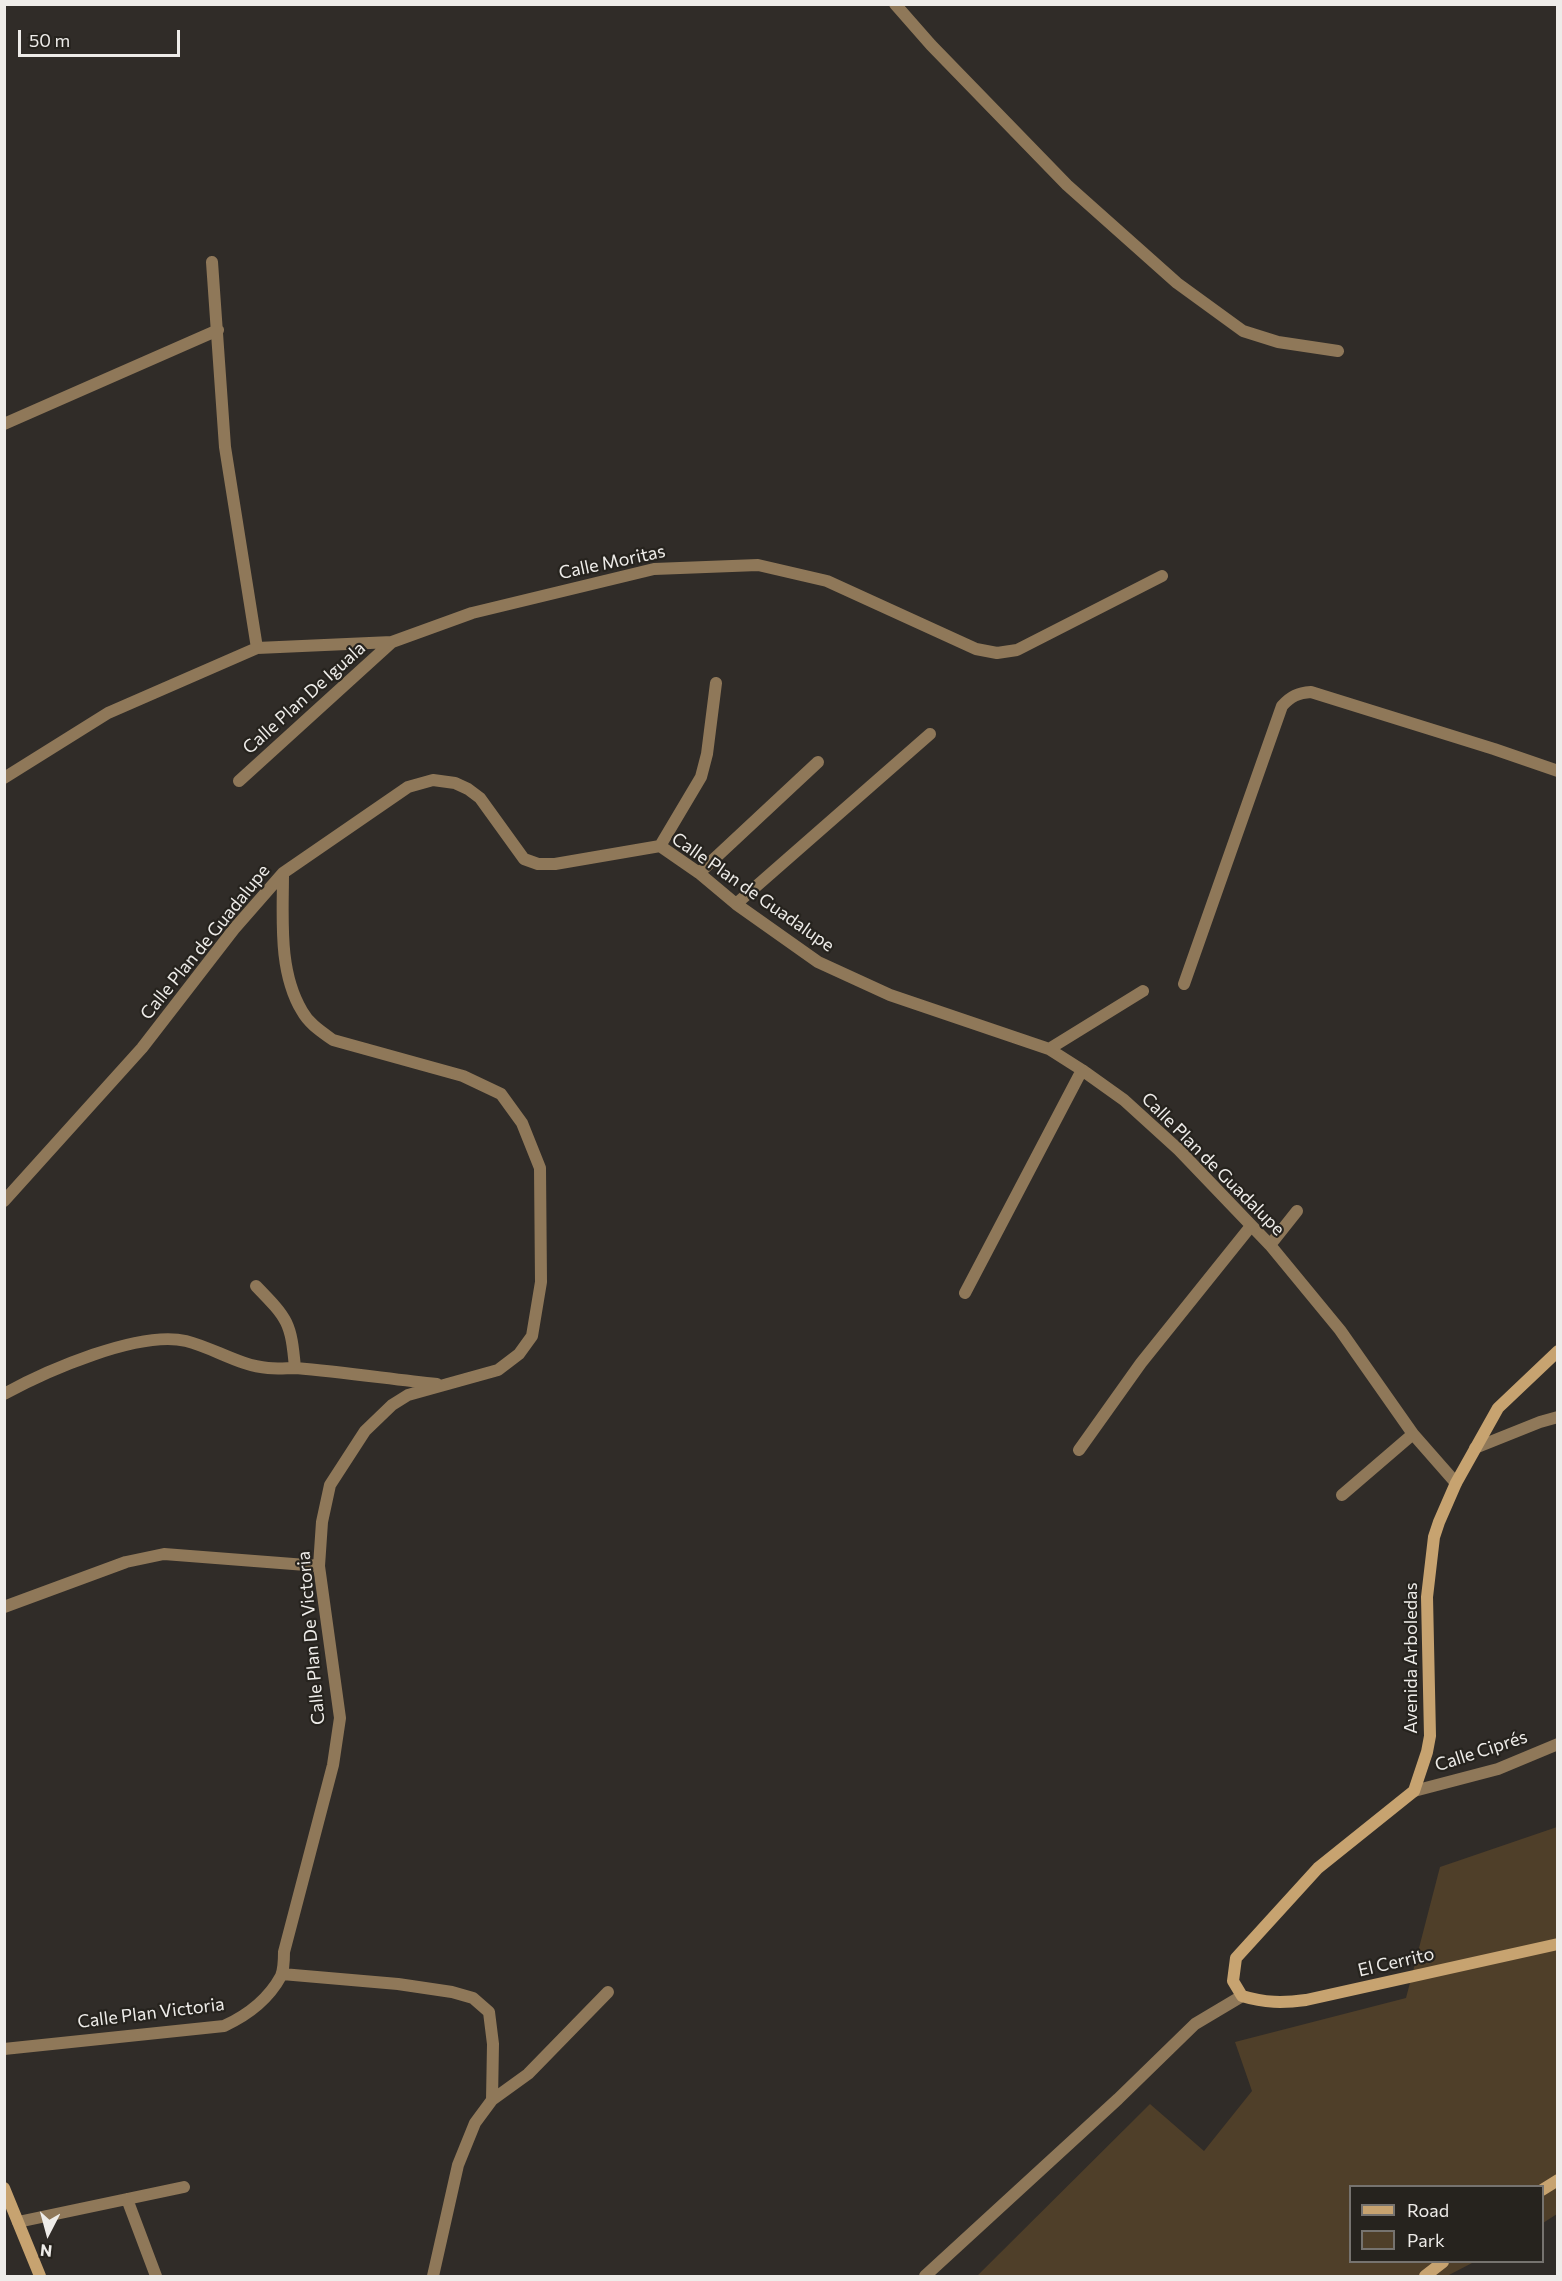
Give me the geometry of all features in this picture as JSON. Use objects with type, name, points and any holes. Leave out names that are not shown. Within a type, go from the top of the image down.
[{"type":"main road","name":"Avenida Arboledas","points":[[1414,1791],[1430,1736],[1428,1584],[1434,1537],[1456,1483],[1498,1408],[1557,1351]]},
{"type":"main road","points":[[1242,1996],[1233,1982],[1236,1958],[1318,1868],[1414,1791]]},
{"type":"main road","name":"El Cerrito","points":[[1242,1996],[1260,2002],[1306,2000],[1557,1944]]},
{"type":"main road","points":[[1544,2189],[1557,2180]]},
{"type":"main road","points":[[4,2188],[40,2277]]},
{"type":"main road","points":[[1425,2277],[1442,2263]]},
{"type":"street","points":[[895,4],[931,45],[1068,185],[1177,283],[1243,331],[1278,342],[1338,351]]},
{"type":"street","points":[[4,778],[108,713],[257,648],[225,447],[213,262]]},
{"type":"street","points":[[4,424],[218,330]]},
{"type":"street","name":"Calle Moritas","points":[[257,648],[392,642],[472,613],[654,569],[758,565],[828,581],[976,650],[997,653],[1017,650],[1162,576]]},
{"type":"street","name":"Calle Plan De Iguala","points":[[239,781],[392,642]]},
{"type":"street","points":[[660,846],[701,777],[707,754],[716,682]]},
{"type":"street","points":[[1184,984],[1282,706],[1290,698],[1299,693],[1311,692],[1557,771]]},
{"type":"street","points":[[736,904],[930,734]]},
{"type":"street","points":[[699,873],[818,762]]},
{"type":"street","name":"Calle Plan de Guadalupe","points":[[4,1201],[142,1048],[234,929],[283,873],[408,787],[433,780],[455,783],[480,798],[524,859],[538,864],[555,864],[660,846],[818,962],[890,995],[1049,1049],[1082,1070],[1124,1100],[1179,1150],[1270,1245],[1340,1330],[1413,1434],[1456,1483]]},
{"type":"street","name":"Calle Plan De Victoria","points":[[282,1974],[285,1952],[333,1765],[340,1718],[319,1566],[322,1522],[330,1485],[365,1431],[392,1405],[408,1395],[498,1370],[519,1354],[532,1336],[541,1282],[540,1168],[522,1123],[501,1094],[463,1076],[333,1040],[317,1028],[302,1012],[289,977],[283,936],[283,873]]},
{"type":"street","points":[[1049,1049],[1143,991]]},
{"type":"street","points":[[965,1293],[1082,1070]]},
{"type":"street","points":[[1270,1245],[1297,1211]]},
{"type":"street","points":[[1079,1450],[1141,1363],[1251,1226]]},
{"type":"street","points":[[256,1286],[287,1320],[293,1339],[295,1368]]},
{"type":"street","points":[[4,1394],[38,1375],[131,1343],[171,1339],[186,1341],[254,1366],[295,1368],[444,1384]]},
{"type":"street","points":[[1475,1448],[1557,1417]]},
{"type":"street","points":[[1342,1495],[1413,1434]]},
{"type":"street","points":[[4,1607],[126,1562],[164,1554],[319,1566]]},
{"type":"street","name":"Calle Ciprés","points":[[1414,1791],[1498,1769],[1557,1743]]},
{"type":"street","points":[[282,1974],[398,1984],[452,1992],[473,1998],[489,2012],[493,2044],[492,2100]]},
{"type":"street","name":"Calle Plan Victoria","points":[[4,2049],[224,2026],[244,2017],[259,2005],[282,1974]]},
{"type":"street","points":[[433,2277],[458,2165],[475,2123],[492,2100],[528,2074],[608,1992]]},
{"type":"street","points":[[925,2277],[1118,2099],[1195,2024],[1242,1996]]},
{"type":"street","points":[[18,2222],[184,2187]]},
{"type":"street","points":[[127,2199],[156,2277]]},
{"type":"green space","points":[[1557,1827],[1557,2214],[1544,2222],[1544,2185],[1349,2185],[1349,2263],[1472,2263],[1447,2276],[977,2276],[1150,2104],[1204,2151],[1252,2091],[1235,2042],[1406,1998],[1440,1867]]}]
